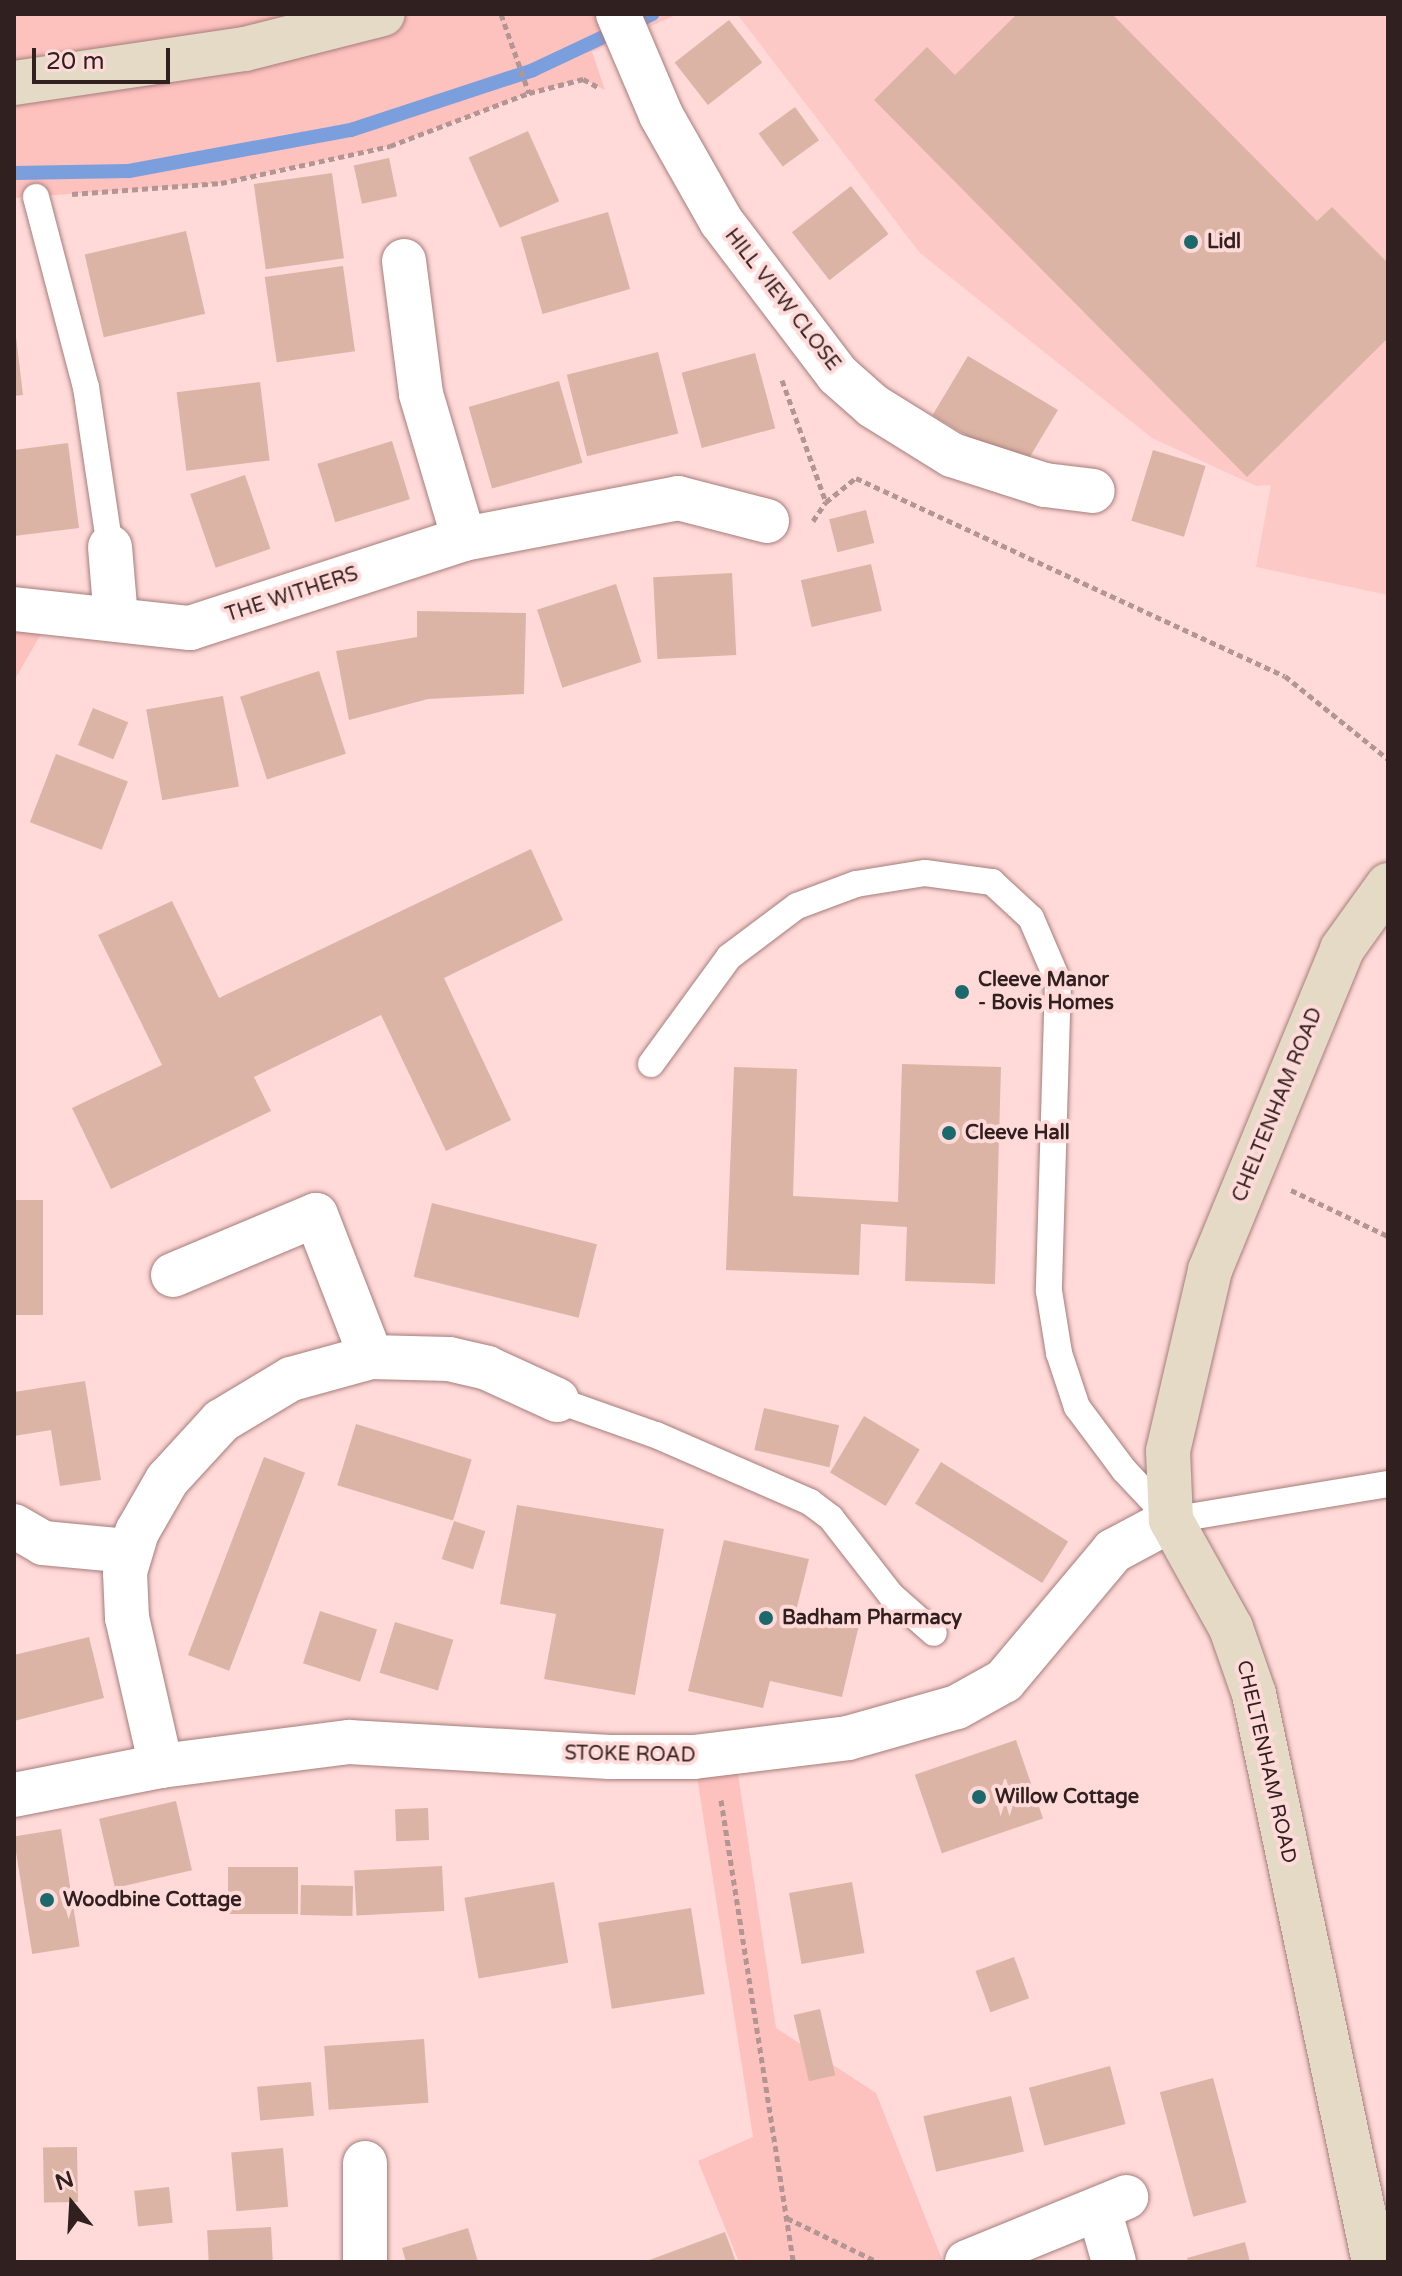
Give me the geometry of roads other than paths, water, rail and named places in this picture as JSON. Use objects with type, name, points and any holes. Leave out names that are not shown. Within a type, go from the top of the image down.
[{"type":"street","points":[[14,83],[245,49],[383,14]]},
{"type":"street","name":"HILL VIEW CLOSE","points":[[624,30],[661,115],[721,221],[838,375],[873,406],[952,455],[1045,485],[1093,491]]},
{"type":"street","points":[[404,261],[421,394],[464,539]]},
{"type":"street","name":"THE WITHERS","points":[[14,609],[190,628],[464,539],[678,498],[767,521]]},
{"type":"street","points":[[110,547],[116,619]]},
{"type":"street","name":"CHELTENHAM ROAD","points":[[1374,2262],[1254,1694],[1231,1628],[1171,1520],[1168,1451],[1210,1270],[1342,949],[1388,885]]},
{"type":"street","points":[[173,1275],[316,1215],[371,1357]]},
{"type":"street","points":[[161,1766],[127,1618],[130,1551],[167,1480],[221,1421],[291,1379],[371,1357],[449,1359],[487,1368],[557,1400]]},
{"type":"street","name":"STOKE ROAD","points":[[14,1795],[161,1766],[349,1742],[610,1757],[714,1756],[848,1738],[957,1707],[983,1695],[1022,1664],[1113,1551],[1171,1520]]},
{"type":"street","points":[[14,1526],[43,1543],[130,1551]]},
{"type":"street","points":[[365,2163],[365,2262]]},
{"type":"street","points":[[967,2262],[1112,2203],[1114,2262]]},
{"type":"lane","points":[[36,197],[86,387],[110,547]]},
{"type":"lane","points":[[651,1064],[729,957],[797,906],[856,884],[925,873],[992,882],[1013,898],[1045,944],[1058,981],[1048,1272],[1059,1353],[1069,1388],[1089,1425],[1171,1520],[1388,1484]]},
{"type":"lane","points":[[557,1400],[656,1435],[810,1502],[831,1518],[891,1595],[934,1633]]},
{"type":"waterway","points":[[14,173],[129,171],[351,130],[533,70],[652,14]]},
{"type":"place","name":"Lidl","points":[[1191,242]]},
{"type":"place","name":"Cleeve Manor - Bovis Homes","points":[[962,992]]},
{"type":"place","name":"Cleeve Hall","points":[[949,1133]]},
{"type":"place","name":"Badham Pharmacy","points":[[766,1618]]},
{"type":"place","name":"Willow Cottage","points":[[979,1797]]},
{"type":"place","name":"Woodbine Cottage","points":[[47,1900]]}]
